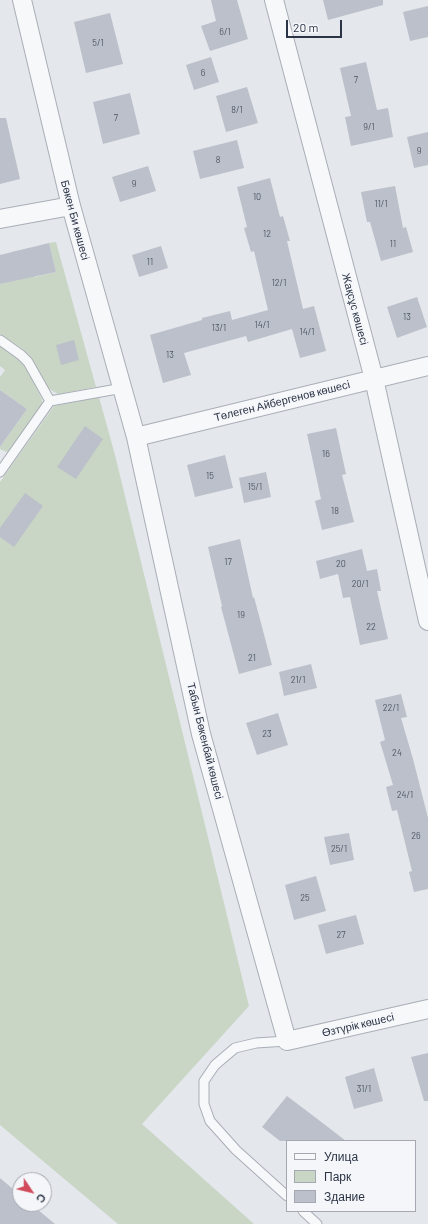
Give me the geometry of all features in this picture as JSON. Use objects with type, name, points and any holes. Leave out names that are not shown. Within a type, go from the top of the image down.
[{"type":"street","name":"Бөкен Би көшесі","points":[[22,0],[71,206],[136,437]]},
{"type":"street","name":"Жақсұс көшесі","points":[[274,0],[374,379],[428,621]]},
{"type":"street","points":[[0,219],[71,206]]},
{"type":"street","name":"Төлеген Айбергенов көшесі","points":[[136,437],[428,366]]},
{"type":"street","name":"Табын Бөкенбай көшесі","points":[[136,437],[201,734],[287,1041]]},
{"type":"street","name":"Өзтүрік көшесі","points":[[287,1041],[428,1009]]},
{"type":"lane","points":[[0,340],[28,362],[50,401]]},
{"type":"lane","points":[[0,472],[50,401],[123,388]]},
{"type":"lane","points":[[286,1195],[236,1150],[210,1121],[204,1104],[204,1081],[215,1065],[234,1048],[256,1043],[287,1041]]},
{"type":"lane","points":[[304,1212],[317,1224]]},
{"type":"green space","points":[[56,242],[96,387],[58,394],[48,388],[29,355],[0,334],[0,284],[18,280],[11,252],[29,248],[35,277],[56,272],[49,243]]},
{"type":"green space","points":[[0,345],[24,364],[42,400],[39,410],[10,451],[7,452],[0,449],[0,447],[27,409],[0,390],[0,377],[5,370],[0,366]]},
{"type":"green space","points":[[99,397],[115,455],[249,1006],[142,1124],[254,1224],[118,1224],[0,1125],[0,482],[54,406]]},
{"type":"building","points":[[211,0],[237,0],[248,39],[210,51],[201,26],[216,21]]},
{"type":"building","points":[[323,0],[383,0],[383,5],[328,20]]},
{"type":"building","points":[[428,6],[428,37],[410,41],[403,12]]},
{"type":"building","points":[[110,13],[123,64],[86,73],[74,22]]},
{"type":"building","points":[[211,57],[219,82],[194,90],[186,65]]},
{"type":"building","points":[[366,62],[377,110],[388,108],[393,137],[351,146],[345,117],[351,116],[340,68]]},
{"type":"building","points":[[247,87],[258,123],[226,132],[216,96]]},
{"type":"building","points":[[130,93],[140,134],[103,144],[93,102]]},
{"type":"building","points":[[0,118],[6,118],[20,179],[0,184]]},
{"type":"building","points":[[428,132],[428,165],[414,168],[407,137]]},
{"type":"building","points":[[237,140],[244,168],[200,179],[193,151]]},
{"type":"building","points":[[148,166],[156,191],[120,202],[112,177]]},
{"type":"building","points":[[270,178],[280,217],[283,216],[290,241],[287,241],[303,309],[314,306],[326,351],[300,358],[292,329],[248,342],[246,336],[184,353],[191,375],[163,383],[150,335],[202,320],[202,318],[230,311],[232,320],[268,310],[254,251],[251,252],[244,228],[247,227],[237,187]]},
{"type":"building","points":[[395,186],[403,228],[406,227],[413,252],[381,261],[370,222],[367,222],[361,192]]},
{"type":"building","points":[[49,243],[56,272],[0,284],[0,255]]},
{"type":"building","points":[[161,246],[168,268],[139,277],[132,255]]},
{"type":"building","points":[[417,297],[427,327],[397,338],[387,307]]},
{"type":"building","points":[[74,340],[79,360],[61,365],[56,345]]},
{"type":"building","points":[[0,390],[27,409],[0,447]]},
{"type":"building","points":[[85,426],[103,439],[76,479],[57,467]]},
{"type":"building","points":[[336,428],[346,474],[342,475],[354,522],[322,530],[315,501],[321,499],[307,434]]},
{"type":"building","points":[[225,455],[233,488],[195,497],[187,465]]},
{"type":"building","points":[[266,472],[271,497],[244,503],[239,478]]},
{"type":"building","points":[[25,493],[43,506],[14,547],[0,537],[0,528]]},
{"type":"building","points":[[240,539],[253,598],[254,597],[272,665],[239,674],[221,607],[208,547]]},
{"type":"building","points":[[362,549],[367,571],[377,569],[381,591],[377,591],[388,639],[360,645],[350,597],[343,598],[338,574],[320,579],[316,561]]},
{"type":"building","points":[[311,664],[317,688],[284,696],[279,672]]},
{"type":"building","points":[[401,694],[407,717],[401,718],[428,818],[428,889],[414,892],[409,872],[412,871],[397,810],[392,811],[386,787],[393,785],[380,742],[385,740],[375,700]]},
{"type":"building","points":[[278,713],[288,745],[257,755],[246,723]]},
{"type":"building","points":[[349,833],[354,860],[330,865],[324,837]]},
{"type":"building","points":[[316,876],[326,911],[294,920],[285,885]]},
{"type":"building","points":[[356,915],[364,944],[326,954],[318,925]]},
{"type":"building","points":[[428,1053],[428,1101],[424,1101],[411,1057]]},
{"type":"building","points":[[374,1068],[383,1101],[354,1109],[345,1077]]},
{"type":"building","points":[[287,1096],[345,1140],[280,1141],[262,1127]]},
{"type":"building","points":[[0,1178],[12,1188],[12,1212],[41,1212],[55,1224],[0,1224]]}]
